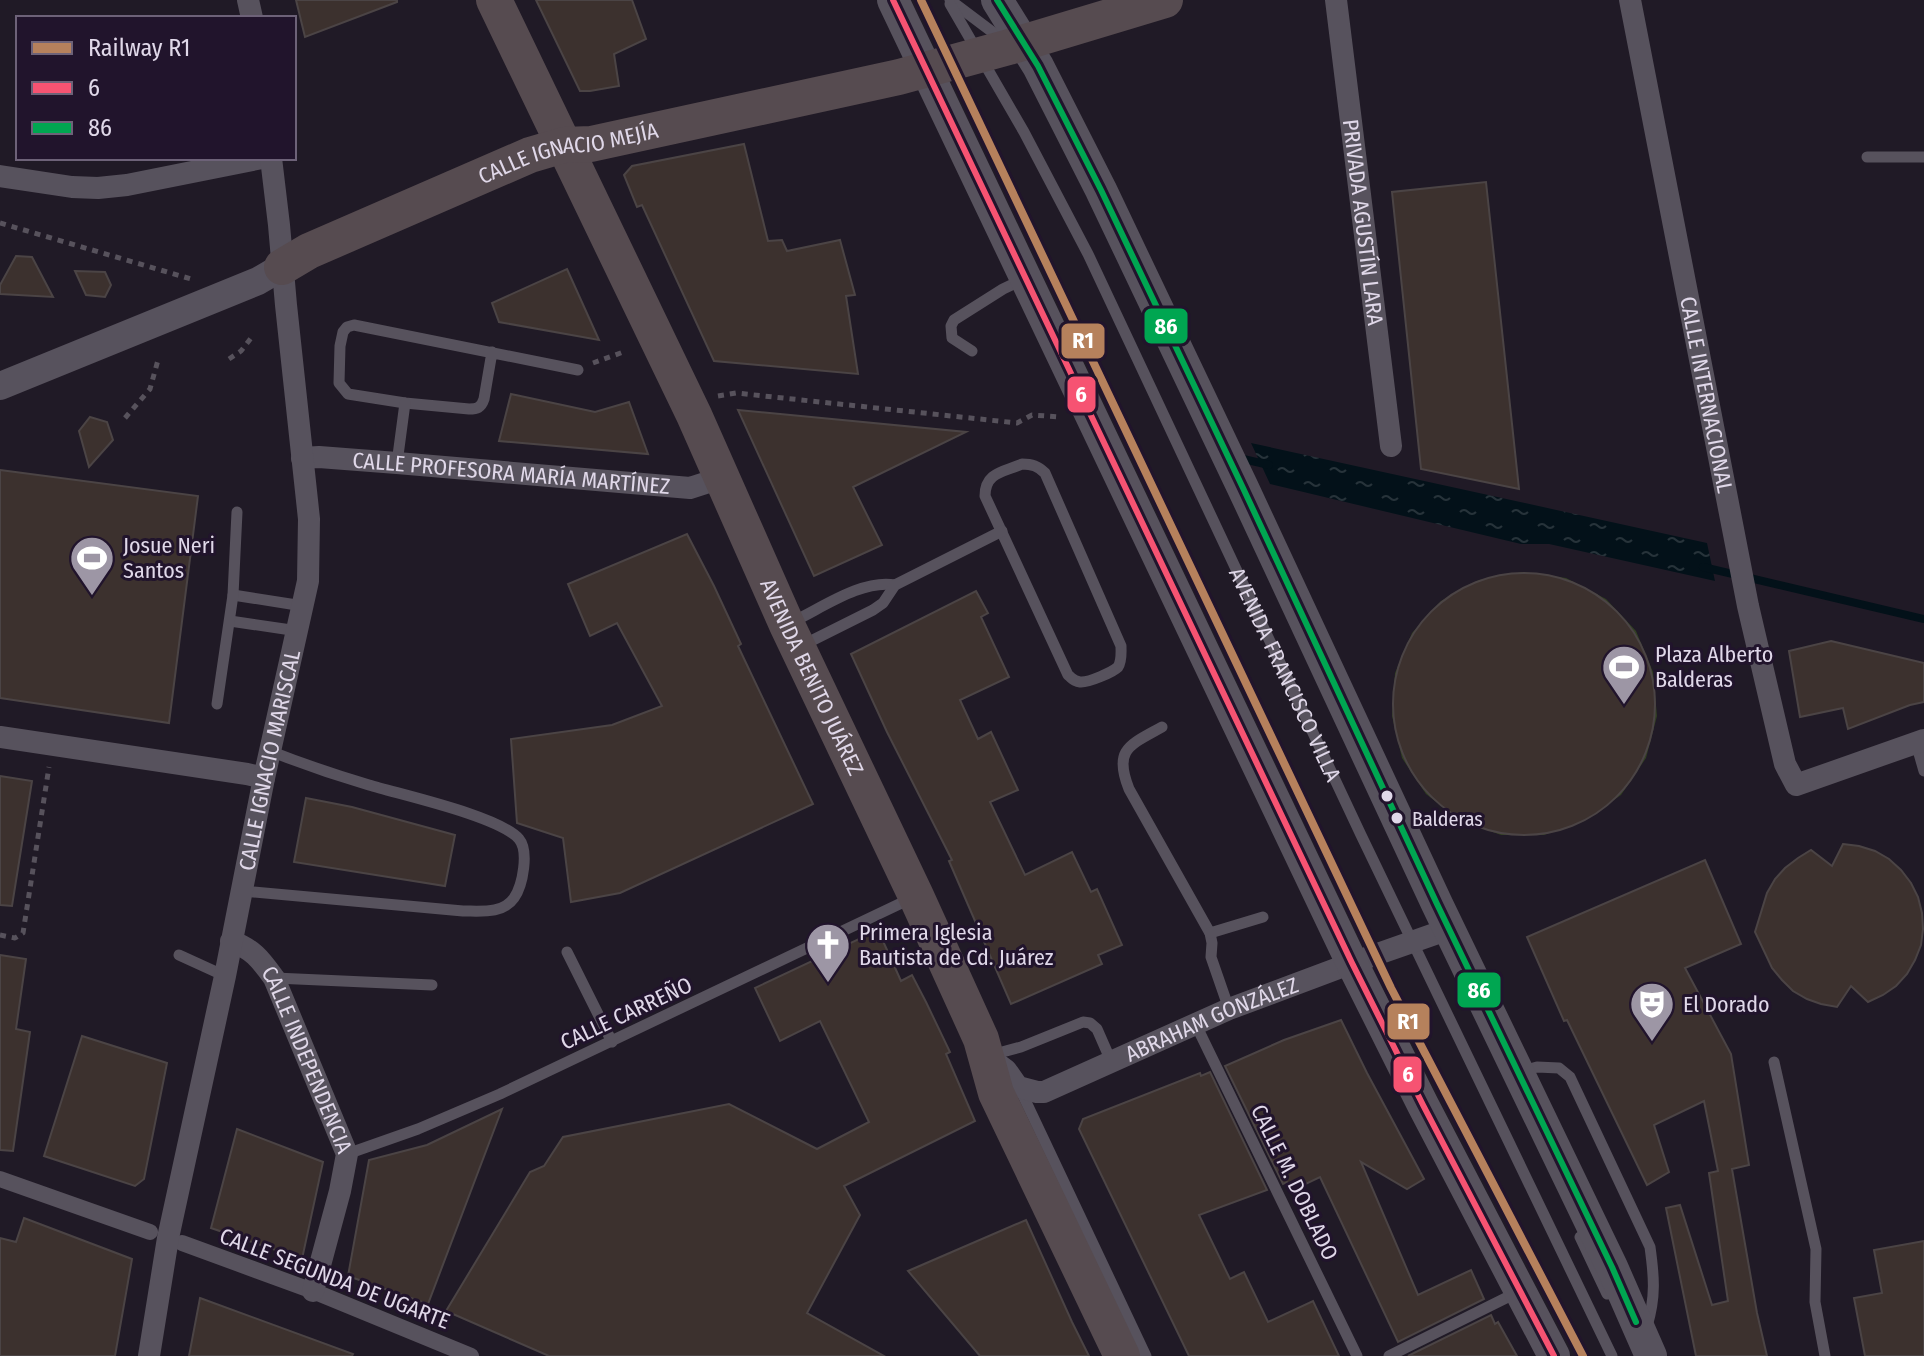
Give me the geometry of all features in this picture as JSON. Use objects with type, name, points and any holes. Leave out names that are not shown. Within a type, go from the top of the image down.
[{"type":"main road","name":"AVENIDA BENITO JUÁREZ","points":[[494,0],[652,325],[703,406],[721,478],[981,1039],[996,1093],[1122,1356]]},
{"type":"main road","points":[[893,0],[1026,278],[1072,408],[1110,458],[1352,963],[1554,1356]]},
{"type":"main road","points":[[997,0],[1006,16],[1007,50]]},
{"type":"main road","name":"CALLE IGNACIO MEJÍA","points":[[282,267],[309,251],[530,155],[564,145],[591,144],[899,77],[1007,50],[1165,0]]},
{"type":"main road","name":"AVENIDA FRANCISCO VILLA","points":[[1007,50],[1101,190],[1243,488],[1440,932],[1519,1072],[1647,1347]]},
{"type":"street","name":"PRIVADA AGUSTÍN LARA","points":[[1336,0],[1391,446]]},
{"type":"street","name":"CALLE INTERNACIONAL","points":[[1630,0],[1748,606],[1785,764],[1796,785],[1920,742]]},
{"type":"street","points":[[0,176],[98,188],[252,160]]},
{"type":"street","name":"CALLE IGNACIO MARISCAL","points":[[149,1356],[168,1238],[308,581],[310,535],[271,160]]},
{"type":"street","name":"CALLE IGNACIO MEJÍA","points":[[0,386],[258,281],[282,267]]},
{"type":"street","name":"CALLE PROFESORA MARÍA MARTÍNEZ","points":[[302,458],[690,488],[721,478]]},
{"type":"street","points":[[0,737],[264,778]]},
{"type":"street","name":"ABRAHAM GONZÁLEZ","points":[[1018,1087],[1044,1092],[1229,1009],[1440,932]]},
{"type":"street","name":"CALLE INDEPENDENCIA","points":[[231,941],[247,947],[259,957],[274,978],[347,1154],[313,1291]]},
{"type":"street","points":[[986,1056],[1006,1070],[1018,1087]]},
{"type":"street","points":[[0,1179],[150,1232]]},
{"type":"street","name":"CALLE SEGUNDA DE UGARTE","points":[[182,1243],[313,1291],[452,1352],[471,1356]]},
{"type":"lane","name":"AVENIDA FRANCISCO VILLA","points":[[949,0],[1007,50]]},
{"type":"lane","name":"AVENIDA FRANCISCO VILLA","points":[[949,0],[1001,37],[1045,170],[1088,254],[1612,1356]]},
{"type":"lane","points":[[1867,157],[1924,157]]},
{"type":"lane","points":[[1098,211],[1164,351]]},
{"type":"lane","points":[[972,351],[952,338],[954,320],[1026,278]]},
{"type":"lane","points":[[492,352],[484,399],[478,409],[405,403],[348,394],[339,383],[343,332],[354,325],[492,352],[578,370]]},
{"type":"lane","points":[[397,463],[405,403]]},
{"type":"lane","points":[[1022,464],[1039,467],[1045,473],[1121,646],[1121,661],[1117,669],[1081,682],[1068,675],[1002,531],[985,496],[987,481],[1022,464]]},
{"type":"lane","points":[[217,704],[233,595],[237,512]]},
{"type":"lane","points":[[792,636],[873,610],[883,603],[895,585],[1002,531]]},
{"type":"lane","points":[[792,636],[859,589],[884,583],[895,585]]},
{"type":"lane","points":[[233,595],[304,606]]},
{"type":"lane","points":[[230,621],[298,631]]},
{"type":"lane","points":[[1162,727],[1133,743],[1123,756],[1122,771],[1129,789],[1210,933],[1211,957],[1229,1009]]},
{"type":"lane","points":[[1920,742],[1924,771]]},
{"type":"lane","points":[[242,891],[492,911],[509,905],[517,893],[523,868],[521,841],[507,829],[458,811],[303,765],[270,751]]},
{"type":"lane","name":"CALLE CARREÑO","points":[[347,1154],[418,1129],[500,1094],[916,896]]},
{"type":"lane","points":[[1210,933],[1263,917]]},
{"type":"lane","points":[[567,952],[612,1042]]},
{"type":"lane","points":[[179,955],[225,976]]},
{"type":"lane","points":[[274,978],[432,985]]},
{"type":"lane","points":[[986,1056],[1021,1047],[1083,1022],[1097,1029],[1111,1061]]},
{"type":"lane","name":"CALLE M. DOBLADO","points":[[1196,1025],[1357,1356]]},
{"type":"lane","points":[[1774,1062],[1816,1249],[1815,1302],[1825,1356]]},
{"type":"lane","points":[[1519,1072],[1537,1067],[1559,1068],[1570,1077],[1650,1247],[1654,1304],[1647,1347]]},
{"type":"lane","points":[[1018,1087],[1146,1356]]},
{"type":"lane","points":[[1575,1226],[1609,1298]]},
{"type":"lane","points":[[1389,1356],[1519,1292]]},
{"type":"path","points":[[0,223],[197,282]]},
{"type":"path","points":[[229,359],[241,351],[251,338]]},
{"type":"path","points":[[578,370],[626,351]]},
{"type":"path","points":[[125,418],[150,389],[158,360]]},
{"type":"path","points":[[703,406],[736,393],[1017,423],[1032,415],[1072,408]]},
{"type":"path","points":[[0,935],[15,938],[23,933],[49,767]]},
{"type":"green space","name":"Plaza Alberto Balderas","points":[[1523,572],[1566,578],[1606,599],[1636,631],[1653,672],[1657,716],[1646,758],[1621,795],[1584,820],[1544,835],[1501,835],[1460,820],[1426,794],[1402,758],[1392,716],[1395,673],[1412,633],[1441,601],[1479,580]],"holes":[[[1532,643],[1555,651],[1578,671],[1590,695],[1592,720],[1585,745],[1570,765],[1548,779],[1522,784],[1492,777],[1468,759],[1453,733],[1451,709],[1463,674],[1480,657],[1505,646]]]},
{"type":"water","points":[[1251,443],[1707,543],[1715,581],[1549,544],[1521,544],[1270,484]]},
{"type":"building","points":[[296,0],[397,0],[397,2],[305,37]]},
{"type":"building","points":[[536,0],[632,0],[646,39],[614,54],[619,86],[580,91]]},
{"type":"building","points":[[744,144],[768,241],[782,240],[787,251],[840,240],[855,295],[846,296],[858,374],[714,361],[642,205],[637,207],[624,175],[632,166]]},
{"type":"building","points":[[1486,182],[1519,489],[1421,469],[1392,192]]},
{"type":"building","points":[[16,256],[32,257],[53,297],[0,294],[0,285]]},
{"type":"building","points":[[567,269],[599,340],[499,322],[492,303]]},
{"type":"building","points":[[75,271],[105,272],[111,285],[105,297],[86,295]]},
{"type":"building","points":[[511,394],[595,412],[629,402],[648,454],[499,441]]},
{"type":"building","points":[[738,410],[966,432],[853,487],[882,545],[814,576]]},
{"type":"building","points":[[90,417],[107,422],[113,440],[89,467],[79,431]]},
{"type":"building","name":"Josue Neri Santos","points":[[0,470],[198,496],[169,723],[0,698]]},
{"type":"building","points":[[687,534],[714,586],[741,644],[738,646],[813,804],[620,893],[571,902],[563,838],[517,823],[511,739],[612,725],[662,706],[617,623],[590,636],[568,584]]},
{"type":"building","name":"Plaza Alberto Balderas","points":[[1511,573],[1537,573],[1562,578],[1586,588],[1617,611],[1640,642],[1650,666],[1655,704],[1650,742],[1640,766],[1617,797],[1586,820],[1562,830],[1537,835],[1511,835],[1486,830],[1462,820],[1441,806],[1422,787],[1408,766],[1398,742],[1393,717],[1393,691],[1398,666],[1408,642],[1422,621],[1441,602],[1462,588],[1486,578]]},
{"type":"building","points":[[976,591],[988,613],[981,617],[1009,677],[960,700],[978,739],[991,732],[1018,790],[990,802],[1025,875],[1072,852],[1091,892],[1097,889],[1122,945],[1098,955],[1102,964],[1011,1004],[949,861],[952,860],[851,654]]},
{"type":"building","points":[[1831,641],[1924,663],[1924,702],[1848,729],[1843,708],[1800,717],[1789,651]]},
{"type":"building","points":[[0,776],[32,781],[12,906],[0,905]]},
{"type":"building","points":[[306,798],[455,835],[445,886],[294,862]]},
{"type":"building","points":[[1843,844],[1875,851],[1901,870],[1918,897],[1923,929],[1915,960],[1896,986],[1868,1002],[1851,986],[1837,1007],[1807,999],[1793,991],[1772,968],[1755,932],[1767,893],[1785,868],[1811,850],[1832,866]]},
{"type":"building","points":[[1705,860],[1741,944],[1685,968],[1731,1054],[1749,1165],[1732,1169],[1767,1356],[1696,1356],[1666,1208],[1680,1205],[1712,1305],[1728,1301],[1709,1173],[1718,1171],[1704,1101],[1654,1125],[1669,1172],[1647,1185],[1567,1020],[1564,1021],[1527,937]]},
{"type":"building","points":[[878,930],[901,981],[912,975],[926,1002],[950,1052],[946,1054],[975,1121],[844,1186],[860,1215],[807,1313],[884,1356],[549,1356],[446,1311],[530,1172],[544,1166],[563,1137],[729,1104],[817,1149],[869,1122],[820,1021],[780,1041],[755,988]]},
{"type":"building","points":[[0,955],[26,959],[16,1029],[30,1032],[13,1151],[0,1150]]},
{"type":"building","points":[[1341,1020],[1424,1179],[1407,1189],[1361,1162],[1418,1295],[1471,1270],[1484,1299],[1398,1342],[1320,1177],[1291,1191],[1287,1182],[1283,1184],[1225,1066],[1284,1040]]},
{"type":"building","points":[[82,1036],[167,1063],[144,1179],[135,1186],[44,1156]]},
{"type":"building","points":[[1210,1072],[1267,1190],[1199,1215],[1230,1279],[1244,1272],[1268,1322],[1313,1301],[1339,1356],[1189,1356],[1079,1129],[1083,1119],[1200,1073],[1201,1076]]},
{"type":"building","points":[[502,1109],[428,1304],[348,1276],[369,1160],[427,1145]]},
{"type":"building","points":[[237,1129],[323,1162],[302,1259],[211,1228]]},
{"type":"building","points":[[24,1218],[132,1259],[115,1356],[0,1356],[0,1238],[16,1242]]},
{"type":"building","points":[[1026,1220],[1089,1356],[980,1356],[908,1271]]},
{"type":"building","points":[[1924,1241],[1924,1356],[1865,1356],[1854,1298],[1882,1293],[1874,1250]]},
{"type":"building","points":[[200,1298],[353,1354],[189,1356]]},
{"type":"building","points":[[1491,1315],[1517,1356],[1408,1356]]},
{"type":"waterway","points":[[1239,458],[1269,465]]},
{"type":"waterway","points":[[1703,567],[1924,619]]},
{"type":"rail line","name":"R1","points":[[921,0],[1391,988],[1583,1356]]},
{"type":"transit line","name":"6","points":[[893,0],[1352,963],[1554,1356]]},
{"type":"transit line","name":"86","points":[[997,0],[1038,66],[1101,190],[1636,1322]]},
{"type":"place","name":"Josue Neri Santos","points":[[92,597]]},
{"type":"place","name":"Plaza Alberto Balderas","points":[[1624,706]]},
{"type":"place","name":"Balderas","points":[[1397,818]]},
{"type":"place","name":"Primera Iglesia Bautista de Cd. Juárez","points":[[828,984]]},
{"type":"place","name":"El Dorado","points":[[1652,1043]]}]
